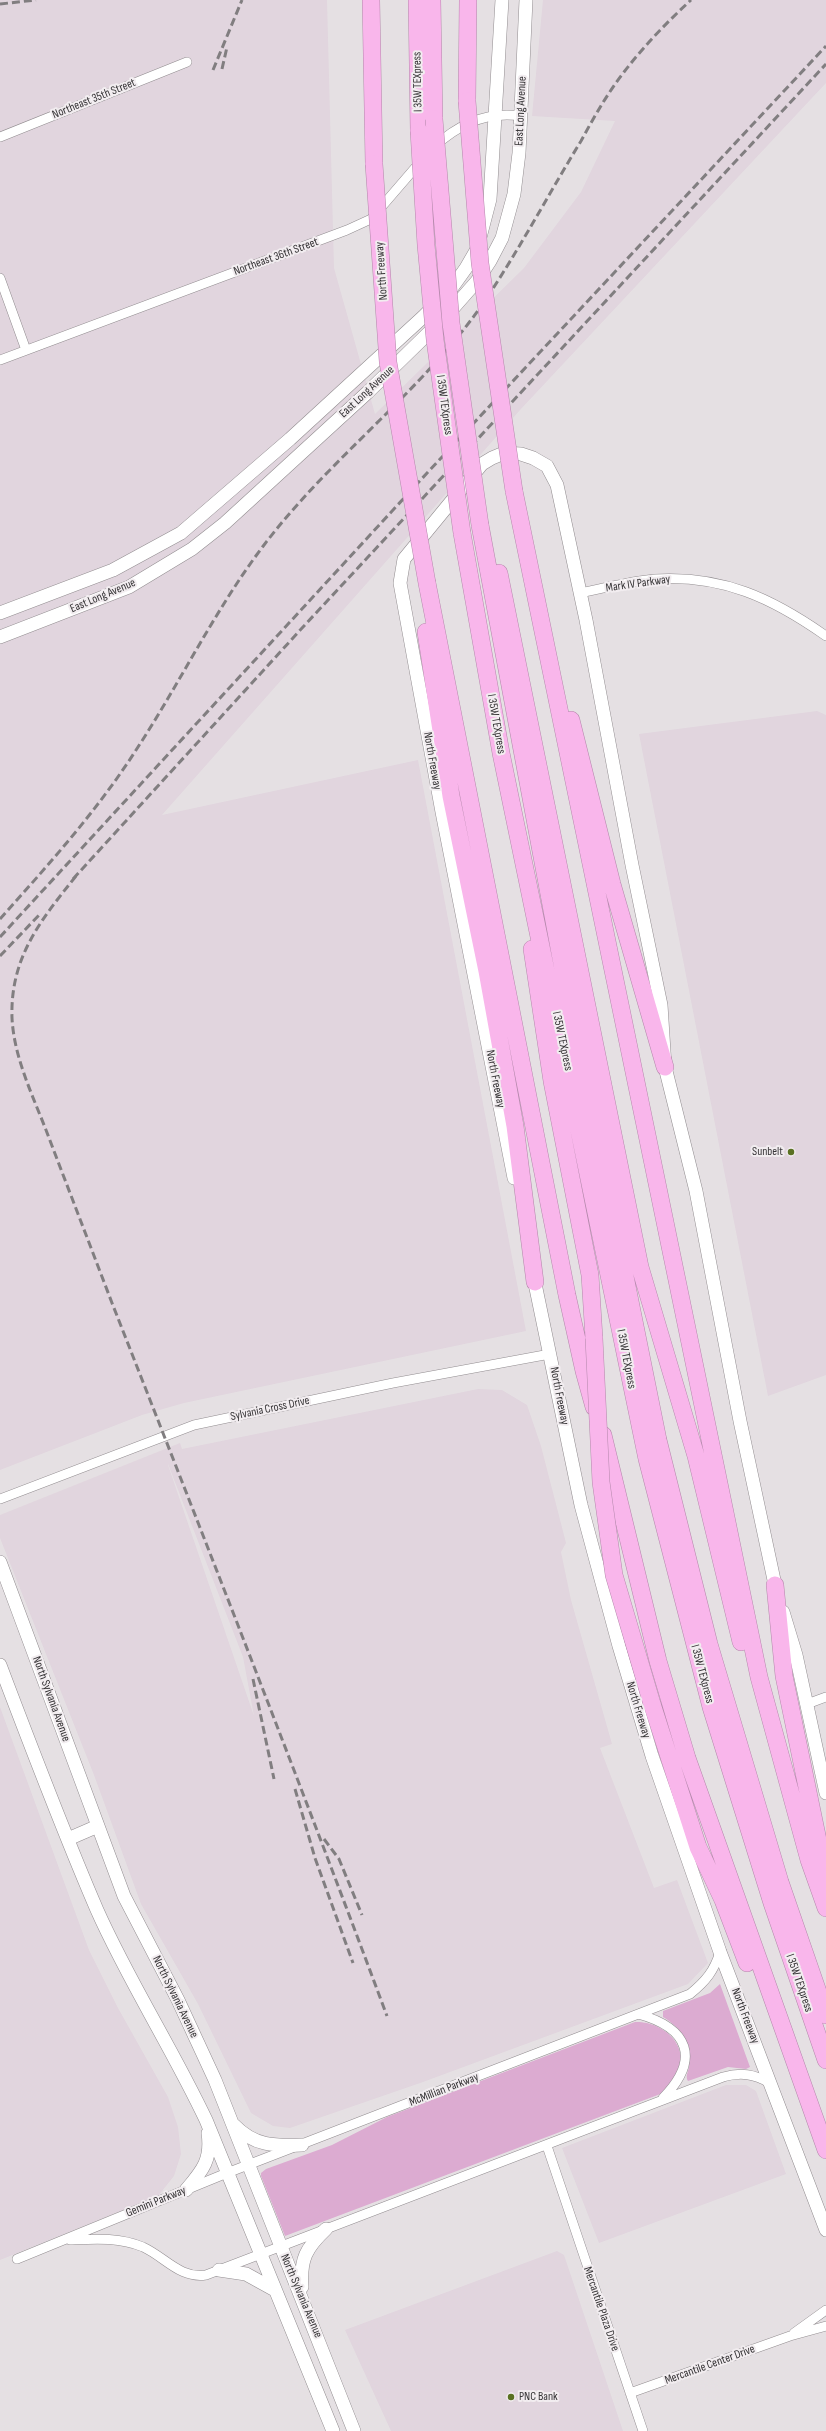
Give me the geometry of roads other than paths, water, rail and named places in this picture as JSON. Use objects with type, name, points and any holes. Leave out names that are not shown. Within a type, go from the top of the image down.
[{"type":"highway","name":"North Freeway","points":[[371,0],[374,164],[388,362],[419,536],[415,562],[424,586]]},
{"type":"highway","name":"I 35W TEXpress","points":[[417,0],[419,131],[426,246],[434,340],[462,533],[501,753],[569,1074],[633,1390],[664,1529],[711,1707],[748,1830],[790,1958],[826,2060]]},
{"type":"highway","name":"I 35W TEXpress","points":[[432,0],[434,119],[450,323],[466,443],[483,522],[562,961],[658,1440],[712,1652],[780,1882],[826,2015]]},
{"type":"highway","points":[[468,0],[467,101],[480,263],[514,491],[759,1677],[800,1830],[826,1908]]},
{"type":"highway","points":[[483,522],[512,628],[583,994],[640,1267],[696,1456],[746,1662],[759,1677]]},
{"type":"highway","points":[[424,586],[451,796],[487,971],[515,1126],[535,1282]]},
{"type":"highway","points":[[424,586],[584,1371],[606,1445],[658,1661],[687,1758],[826,2150]]},
{"type":"highway","points":[[547,655],[566,700],[612,884],[665,1067]]},
{"type":"highway","points":[[501,753],[552,1081],[590,1275],[601,1482],[613,1568],[624,1614],[698,1847],[723,1900],[801,2104],[812,2108]]},
{"type":"highway","points":[[775,1585],[784,1676],[826,1879]]},
{"type":"main road","name":"East Long Avenue","points":[[0,612],[113,570],[180,533],[290,439],[439,302],[472,259],[484,227],[490,198],[502,0]]},
{"type":"main road","name":"East Long Avenue","points":[[0,637],[129,587],[164,567],[225,522],[368,392],[448,314],[477,281],[502,238],[514,194],[521,116],[526,0]]},
{"type":"main road","points":[[357,377],[368,392]]},
{"type":"main road","points":[[290,439],[303,452]]},
{"type":"main road","name":"North Freeway","points":[[775,1585],[740,1421],[696,1191],[665,1067],[661,1005],[632,865],[580,593],[557,485],[547,466],[533,458],[521,454],[504,453],[482,464],[404,559],[400,583],[442,812],[535,1282],[581,1505],[619,1646],[652,1756],[720,1952],[826,2230]]},
{"type":"main road","name":"North Sylvania Avenue","points":[[0,1562],[124,1896],[178,2000],[215,2080],[280,2247],[302,2295],[354,2431]]},
{"type":"main road","points":[[775,1585],[796,1655],[826,1793]]},
{"type":"main road","name":"North Sylvania Avenue","points":[[0,1665],[68,1839],[98,1910],[117,1949],[185,2074],[206,2120],[333,2431]]},
{"type":"main road","points":[[68,1839],[98,1826]]},
{"type":"main road","points":[[186,2190],[205,2167],[208,2149],[206,2120]]},
{"type":"main road","points":[[230,2121],[243,2134],[259,2143],[271,2146],[302,2145]]},
{"type":"main road","points":[[302,2295],[301,2271],[307,2249],[326,2229]]},
{"type":"main road","points":[[219,2270],[246,2274],[275,2290]]},
{"type":"street","name":"Northeast 35th Street","points":[[0,136],[187,62]]},
{"type":"street","name":"Northeast 36th Street","points":[[0,360],[340,233],[371,219],[430,150],[447,134],[473,120],[495,116],[521,116]]},
{"type":"street","points":[[0,278],[26,350]]},
{"type":"street","name":"Mark IV Parkway","points":[[580,593],[654,579],[682,579],[716,582],[766,598],[826,636]]},
{"type":"street","name":"Sylvania Cross Drive","points":[[0,1499],[164,1435],[194,1425],[393,1383],[550,1354]]},
{"type":"street","points":[[807,1704],[826,1697]]},
{"type":"street","name":"McMillian Parkway","points":[[248,2165],[690,1994],[704,1983],[714,1970],[720,1952]]},
{"type":"street","points":[[638,2014],[665,2023],[676,2033],[683,2046],[685,2061],[683,2074],[675,2086],[659,2102]]},
{"type":"street","points":[[280,2247],[734,2074],[756,2076],[770,2083]]},
{"type":"street","name":"Mercantile Plaza Drive","points":[[547,2146],[643,2431]]},
{"type":"street","name":"Gemini Parkway","points":[[17,2259],[248,2165]]},
{"type":"street","name":"Gemini Parkway","points":[[64,2240],[108,2239],[127,2242],[143,2247],[185,2274],[198,2276],[219,2270],[280,2247]]},
{"type":"street","name":"Mercantile Center Drive","points":[[790,2336],[826,2310]]},
{"type":"street","name":"Mercantile Center Drive","points":[[630,2393],[790,2336],[826,2326]]},
{"type":"railway","points":[[0,4],[36,0]]},
{"type":"railway","points":[[213,70],[242,0]]},
{"type":"railway","points":[[0,919],[90,815],[123,770],[154,722],[214,619],[264,545],[289,514],[345,454],[431,368],[482,305],[612,89],[632,62],[691,0]]},
{"type":"railway","points":[[0,937],[428,472],[826,46]]},
{"type":"railway","points":[[222,69],[227,47]]},
{"type":"railway","points":[[73,879],[303,627],[826,64]]},
{"type":"railway","points":[[76,876],[39,925],[22,959],[16,977],[13,997],[12,1018],[16,1047],[30,1089],[387,2016]]},
{"type":"railway","points":[[0,956],[41,913]]},
{"type":"railway","points":[[253,1679],[274,1779]]},
{"type":"railway","points":[[295,1789],[315,1858],[353,1963]]},
{"type":"railway","points":[[324,1839],[339,1859],[362,1915]]},
{"type":"place","name":"Sunbelt","points":[[791,1152]]},
{"type":"place","name":"PNC Bank","points":[[511,2397]]}]
